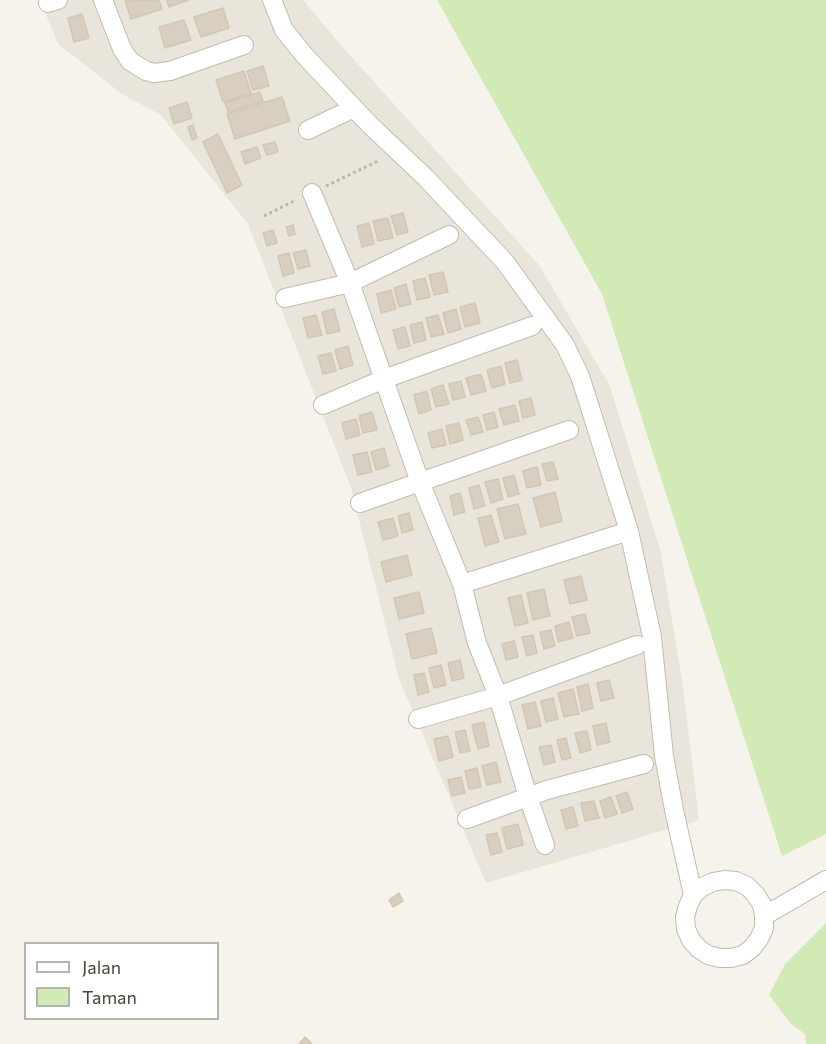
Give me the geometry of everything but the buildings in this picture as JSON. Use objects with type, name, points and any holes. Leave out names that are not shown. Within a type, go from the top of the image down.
[{"type":"street","points":[[103,0],[122,49],[130,61],[146,71],[154,73],[170,71],[244,45]]},
{"type":"street","points":[[272,0],[284,30],[305,56],[354,108],[426,178],[505,262],[565,345],[580,376],[629,531],[652,637],[664,756],[693,895]]},
{"type":"street","points":[[308,130],[354,108]]},
{"type":"street","points":[[312,193],[350,283],[420,482],[462,585],[477,643],[498,696],[528,797],[545,844]]},
{"type":"street","points":[[285,298],[350,283],[449,235]]},
{"type":"street","points":[[323,405],[384,379],[532,326]]},
{"type":"street","points":[[360,503],[570,430]]},
{"type":"street","points":[[462,585],[629,531]]},
{"type":"street","points":[[418,719],[498,696],[637,645]]},
{"type":"street","points":[[467,819],[547,790],[644,764]]},
{"type":"street","points":[[764,916],[826,879]]},
{"type":"street","points":[[724,880],[736,881],[747,886],[762,905],[764,928],[759,939],[743,955],[731,958],[708,955],[691,940],[686,928],[685,917],[693,895],[702,887],[724,880]]},
{"type":"path","points":[[264,216],[398,152]]},
{"type":"shaded area","points":[[40,0],[303,0],[539,265],[610,386],[661,553],[683,687],[699,820],[486,883],[399,679],[351,488],[248,224],[161,115],[122,94],[58,44]]},
{"type":"green space","points":[[437,0],[826,0],[826,834],[782,856],[602,294]]},
{"type":"green space","points":[[826,923],[826,1044],[806,1044],[805,1034],[791,1024],[769,995],[785,964]]}]
